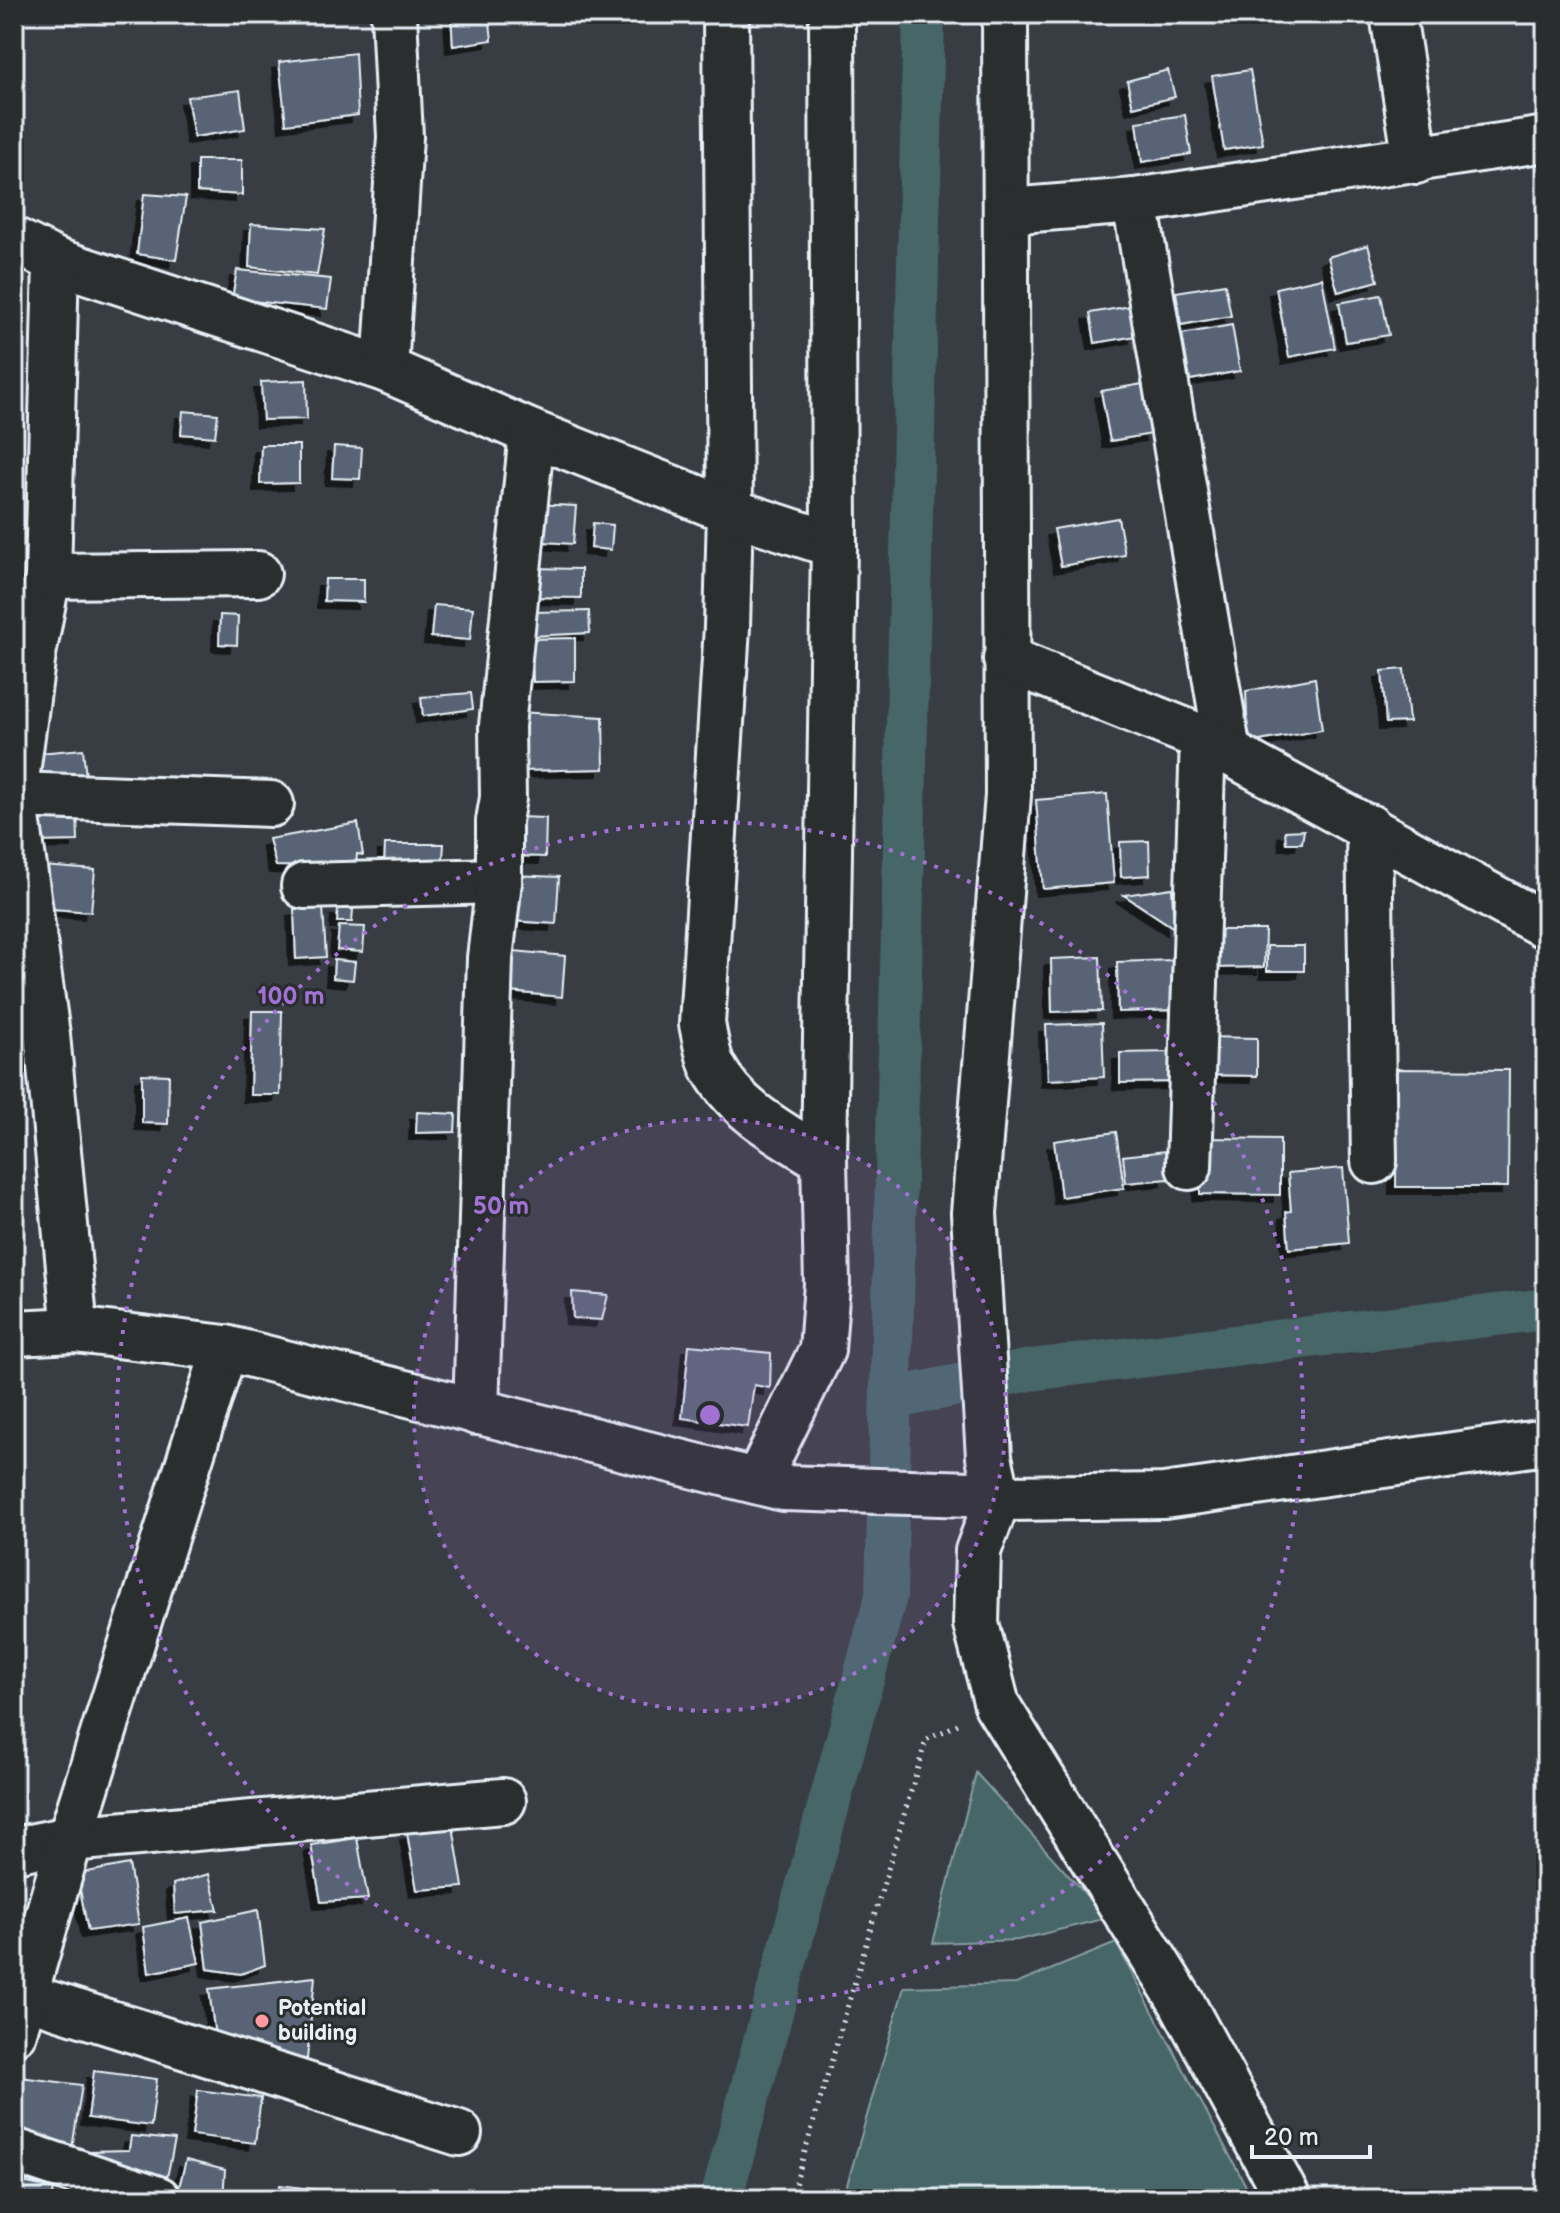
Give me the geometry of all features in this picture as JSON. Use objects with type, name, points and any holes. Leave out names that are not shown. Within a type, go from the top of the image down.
[{"type":"street","points":[[385,369],[400,137],[394,14]]},
{"type":"street","points":[[726,14],[730,511],[727,627],[702,1024],[712,1064],[730,1092],[751,1114],[824,1160]]},
{"type":"street","points":[[771,1484],[822,1350],[827,1284],[824,1160],[834,545],[832,14]]},
{"type":"street","points":[[1005,14],[1008,795],[974,1213],[986,1483],[978,1551],[976,1624],[997,1705],[1182,2003],[1288,2199]]},
{"type":"street","points":[[1393,14],[1416,161]]},
{"type":"street","points":[[1007,211],[1135,201],[1546,139]]},
{"type":"street","points":[[1135,201],[1216,745],[1189,1167]]},
{"type":"street","points":[[14,240],[56,261],[385,369],[532,433],[730,511],[834,545]]},
{"type":"street","points":[[56,261],[48,576],[33,654],[14,795],[30,1034],[75,1330]]},
{"type":"street","points":[[476,1412],[490,958],[499,881],[502,726],[532,433]]},
{"type":"street","points":[[48,576],[258,574]]},
{"type":"street","points":[[1006,659],[1216,745],[1546,926]]},
{"type":"street","points":[[14,795],[271,804]]},
{"type":"street","points":[[1369,827],[1374,1161]]},
{"type":"street","points":[[304,886],[499,881]]},
{"type":"street","points":[[14,1333],[75,1330],[225,1348],[771,1484],[986,1483],[1164,1496],[1546,1442]]},
{"type":"street","points":[[225,1348],[70,1839],[19,2014],[459,2133]]},
{"type":"street","points":[[14,1850],[70,1839],[503,1801]]},
{"type":"street","points":[[14,2151],[158,2199]]},
{"type":"path","points":[[791,2199],[926,1740],[997,1705]]},
{"type":"shaded area","points":[[976,1773],[1107,1918],[1018,1940],[933,1943]]},
{"type":"shaded area","points":[[1116,1943],[1253,2199],[843,2199],[904,1987],[1016,1984]]},
{"type":"building","points":[[451,14],[489,14],[492,40],[453,46]]},
{"type":"building","points":[[355,53],[358,115],[286,124],[279,62]]},
{"type":"building","points":[[1168,70],[1175,97],[1133,107],[1127,81]]},
{"type":"building","points":[[1250,70],[1263,144],[1224,150],[1212,76]]},
{"type":"building","points":[[240,90],[245,129],[194,137],[187,97]]},
{"type":"building","points":[[1185,115],[1191,154],[1142,162],[1137,122]]},
{"type":"building","points":[[197,160],[242,160],[242,195],[197,192]]},
{"type":"building","points":[[144,194],[186,197],[176,260],[137,254]]},
{"type":"building","points":[[251,224],[325,229],[317,275],[249,267]]},
{"type":"building","points":[[1368,245],[1378,281],[1338,292],[1328,257]]},
{"type":"building","points":[[237,270],[331,279],[327,309],[232,299]]},
{"type":"building","points":[[1322,278],[1335,348],[1289,357],[1276,288]]},
{"type":"building","points":[[1225,284],[1231,316],[1181,325],[1176,292]]},
{"type":"building","points":[[1381,295],[1389,335],[1346,342],[1339,303]]},
{"type":"building","points":[[1131,306],[1136,336],[1095,343],[1090,313]]},
{"type":"building","points":[[1232,325],[1240,371],[1190,380],[1182,334]]},
{"type":"building","points":[[306,380],[307,419],[263,420],[261,382]]},
{"type":"building","points":[[1143,384],[1152,434],[1110,441],[1101,391]]},
{"type":"building","points":[[183,411],[218,414],[215,437],[181,434]]},
{"type":"building","points":[[261,445],[299,445],[299,483],[260,484]]},
{"type":"building","points":[[334,446],[362,448],[360,479],[332,478]]},
{"type":"building","points":[[533,504],[576,506],[573,544],[531,541]]},
{"type":"building","points":[[1118,518],[1125,555],[1061,566],[1054,529]]},
{"type":"building","points":[[593,523],[613,525],[611,550],[591,548]]},
{"type":"building","points":[[531,568],[581,569],[581,598],[529,597]]},
{"type":"building","points":[[325,579],[364,579],[364,602],[324,601]]},
{"type":"building","points":[[434,605],[473,608],[470,640],[431,637]]},
{"type":"building","points":[[589,611],[590,633],[531,636],[531,612]]},
{"type":"building","points":[[220,615],[238,616],[237,645],[219,644]]},
{"type":"building","points":[[575,638],[575,681],[533,682],[532,639]]},
{"type":"building","points":[[1404,669],[1409,722],[1386,723],[1382,671]]},
{"type":"building","points":[[1315,678],[1322,730],[1248,743],[1246,691]]},
{"type":"building","points":[[471,693],[473,709],[423,716],[421,697]]},
{"type":"building","points":[[518,712],[603,717],[604,769],[517,771]]},
{"type":"building","points":[[83,749],[86,777],[42,782],[39,753]]},
{"type":"building","points":[[1107,794],[1114,883],[1043,889],[1036,800]]},
{"type":"building","points":[[77,808],[78,841],[31,842],[30,809]]},
{"type":"building","points":[[516,817],[546,818],[545,857],[514,856]]},
{"type":"building","points":[[358,823],[363,855],[357,854],[356,867],[276,866],[269,839]]},
{"type":"building","points":[[1304,830],[1302,843],[1286,843],[1285,831]]},
{"type":"building","points":[[1149,841],[1150,875],[1121,877],[1120,842]]},
{"type":"building","points":[[385,844],[444,844],[442,871],[384,869]]},
{"type":"building","points":[[43,866],[95,870],[91,912],[40,908]]},
{"type":"building","points":[[513,875],[559,877],[556,924],[511,921]]},
{"type":"building","points":[[1172,888],[1174,928],[1124,895]]},
{"type":"building","points":[[323,907],[326,957],[296,959],[294,909]]},
{"type":"building","points":[[338,909],[353,909],[352,922],[337,922]]},
{"type":"building","points":[[339,926],[365,927],[363,952],[337,950]]},
{"type":"building","points":[[1211,930],[1265,930],[1264,967],[1211,968]]},
{"type":"building","points":[[1267,946],[1304,946],[1304,971],[1267,971]]},
{"type":"building","points":[[514,951],[565,956],[562,997],[510,992]]},
{"type":"building","points":[[1100,957],[1102,1011],[1052,1012],[1051,959]]},
{"type":"building","points":[[334,960],[355,962],[353,980],[333,978]]},
{"type":"building","points":[[1173,960],[1175,1010],[1118,1012],[1117,962]]},
{"type":"building","points":[[252,1011],[282,1011],[280,1095],[250,1095]]},
{"type":"building","points":[[1102,1023],[1104,1077],[1048,1080],[1046,1025]]},
{"type":"building","points":[[1203,1037],[1257,1038],[1257,1076],[1202,1075]]},
{"type":"building","points":[[1174,1052],[1174,1082],[1120,1083],[1120,1053]]},
{"type":"building","points":[[1397,1069],[1509,1070],[1508,1187],[1396,1187]]},
{"type":"building","points":[[142,1074],[169,1075],[168,1124],[142,1123]]},
{"type":"building","points":[[417,1112],[456,1114],[455,1132],[416,1133]]},
{"type":"building","points":[[1116,1132],[1124,1188],[1061,1197],[1054,1141]]},
{"type":"building","points":[[1200,1138],[1280,1139],[1280,1195],[1200,1194]]},
{"type":"building","points":[[1165,1151],[1168,1179],[1126,1183],[1123,1156]]},
{"type":"building","points":[[1343,1168],[1349,1243],[1289,1249],[1286,1212],[1291,1211],[1288,1173]]},
{"type":"building","points":[[572,1292],[608,1295],[602,1320],[573,1318]]},
{"type":"building","points":[[689,1345],[771,1353],[770,1388],[754,1385],[748,1427],[682,1418]]},
{"type":"building","points":[[453,1826],[463,1887],[417,1890],[407,1833]]},
{"type":"building","points":[[357,1838],[368,1899],[321,1902],[311,1845]]},
{"type":"building","points":[[129,1864],[139,1924],[88,1931],[77,1874]]},
{"type":"building","points":[[209,1874],[218,1910],[175,1914],[173,1884]]},
{"type":"building","name":"Potential building","points":[[258,1910],[265,1965],[241,1974],[208,1969],[202,1922]]},
{"type":"building","points":[[189,1918],[199,1963],[149,1973],[143,1927]]},
{"type":"building","name":"Potential building","points":[[315,1977],[307,2059],[217,2052],[209,1989]]},
{"type":"building","points":[[94,2071],[157,2079],[151,2126],[88,2118]]},
{"type":"building","points":[[20,2077],[82,2085],[72,2149],[14,2136]]},
{"type":"building","name":"Potential building","points":[[198,2090],[261,2098],[255,2143],[192,2135]]},
{"type":"building","points":[[131,2136],[175,2140],[163,2196],[84,2170],[88,2151],[129,2150]]},
{"type":"building","points":[[186,2160],[225,2170],[223,2199],[176,2199]]},
{"type":"building","points":[[14,2180],[54,2189],[52,2199],[14,2199]]},
{"type":"building","points":[[280,2185],[342,2193],[341,2199],[278,2199]]},
{"type":"waterway","points":[[721,2199],[886,1596],[924,14]]},
{"type":"waterway","points":[[891,1399],[1030,1370],[1546,1309]]},
{"type":"place","name":"Potential building","points":[[262,2021]]}]
